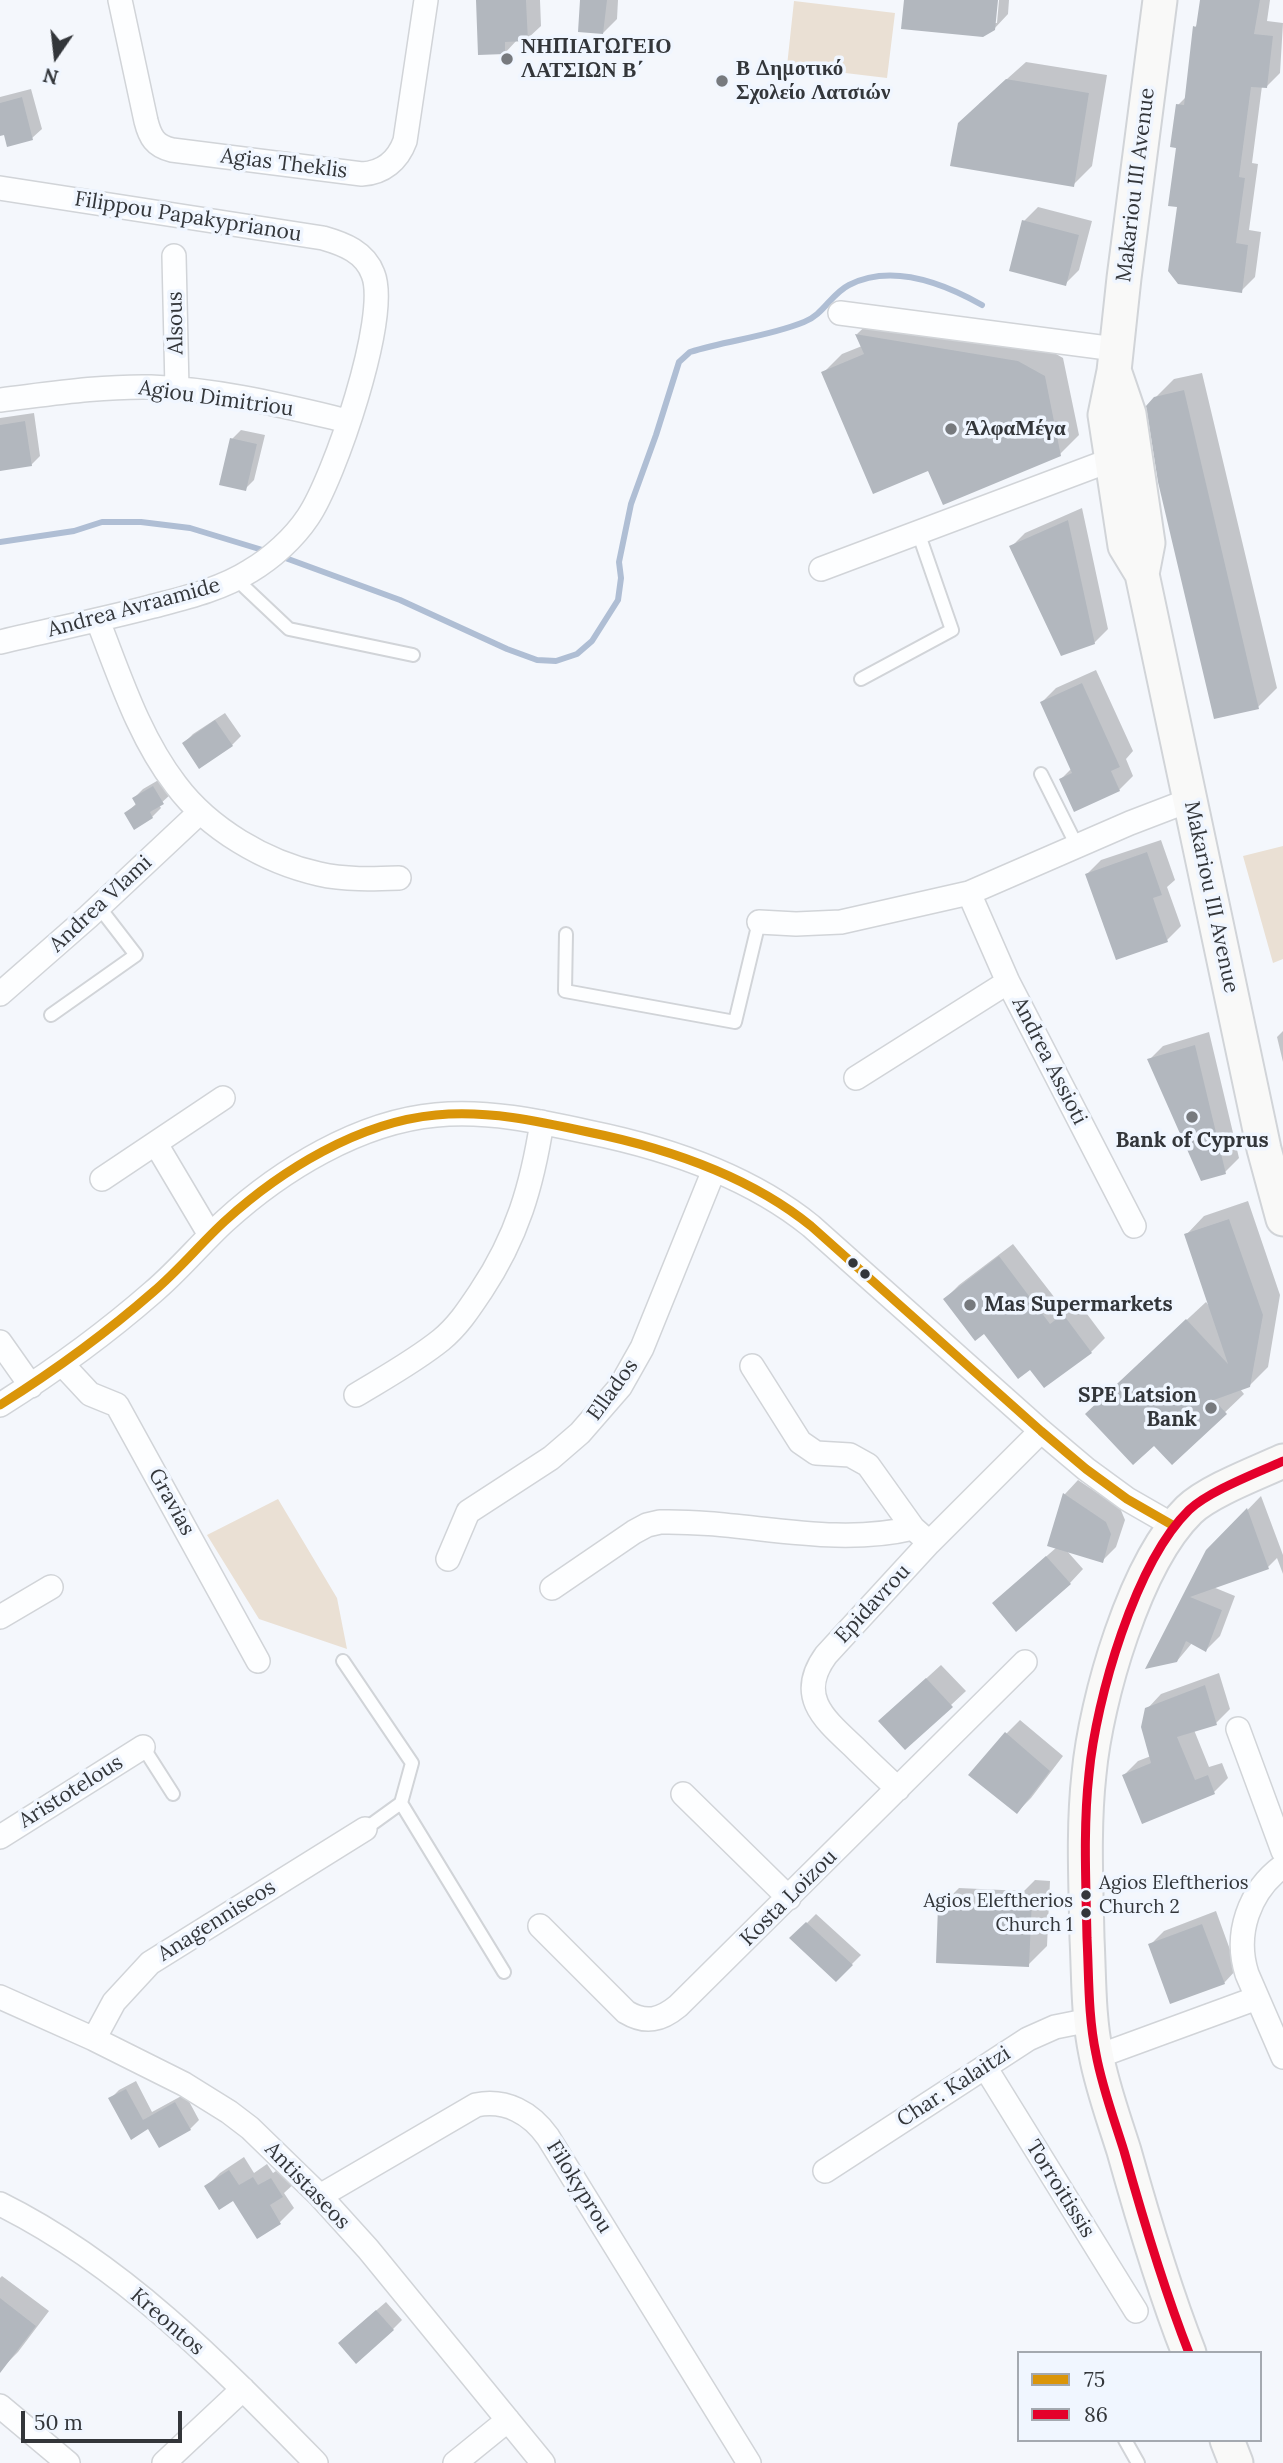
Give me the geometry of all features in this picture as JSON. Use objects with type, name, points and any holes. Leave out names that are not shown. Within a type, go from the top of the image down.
[{"type":"street","name":"Agias Theklis","points":[[120,0],[146,121],[156,144],[172,150],[372,174],[388,165],[402,150],[405,141],[426,0]]},
{"type":"street","name":"Makariou III Avenue","points":[[1160,0],[1115,360],[1105,415],[1125,547],[1142,574],[1190,800],[1273,1146],[1283,1219]]},
{"type":"street","name":"Filippou Papakyprianou","points":[[0,188],[323,238],[352,250],[368,264],[376,282],[373,327],[348,421]]},
{"type":"street","name":"Alsous","points":[[174,256],[177,389]]},
{"type":"street","points":[[840,313],[1115,360]]},
{"type":"street","name":"Makariou III Avenue","points":[[1115,360],[1129,414],[1148,543],[1142,574]]},
{"type":"street","name":"Agiou Dimitriou","points":[[0,400],[100,388],[177,389],[277,405],[348,421]]},
{"type":"street","name":"Andrea Avraamide","points":[[0,642],[179,600],[236,579],[263,562],[289,540],[309,516],[324,488],[348,421]]},
{"type":"street","points":[[821,569],[1111,460]]},
{"type":"street","points":[[98,621],[124,690],[151,746],[174,784],[200,811],[248,846],[301,869],[336,877],[399,878]]},
{"type":"street","points":[[759,922],[841,922],[969,893],[1190,800]]},
{"type":"street","name":"Andrea Vlami","points":[[0,994],[99,907],[200,811]]},
{"type":"street","name":"Andrea Assioti","points":[[969,893],[1008,982],[1134,1226]]},
{"type":"street","points":[[856,1078],[1008,982]]},
{"type":"street","points":[[102,1179],[223,1098]]},
{"type":"street","points":[[0,1405],[63,1365],[154,1291],[244,1206],[295,1169],[372,1131],[435,1115],[500,1116],[542,1122],[641,1145],[714,1170],[771,1196],[811,1226],[1041,1431],[1106,1484],[1174,1527]]},
{"type":"street","points":[[356,1395],[433,1346],[464,1317],[492,1275],[516,1228],[535,1167],[542,1122]]},
{"type":"street","points":[[156,1144],[210,1236]]},
{"type":"street","name":"Ellados","points":[[448,1559],[468,1513],[551,1458],[580,1433],[620,1387],[642,1348],[714,1170]]},
{"type":"street","points":[[0,1342],[31,1386]]},
{"type":"street","name":"Gravias","points":[[63,1365],[90,1394],[117,1405],[258,1661]]},
{"type":"street","points":[[752,1366],[800,1443],[816,1453],[850,1455],[868,1465],[921,1536]]},
{"type":"street","name":"Epidavrou","points":[[898,1789],[827,1722],[816,1704],[813,1682],[816,1668],[921,1536],[1041,1431]]},
{"type":"street","points":[[1188,2351],[1149,2237],[1096,2057],[1090,2020],[1086,1814],[1089,1772],[1094,1735],[1129,1614],[1146,1574],[1174,1527],[1191,1508],[1210,1496],[1283,1461]]},
{"type":"street","points":[[552,1588],[634,1532],[660,1522],[844,1536],[921,1536]]},
{"type":"street","points":[[0,1617],[51,1587]]},
{"type":"street","name":"Kosta Loizou","points":[[540,1926],[620,2007],[638,2019],[663,2017],[678,2006],[789,1898],[1025,1662]]},
{"type":"street","points":[[1238,1729],[1283,1851]]},
{"type":"street","name":"Aristotelous","points":[[0,1837],[143,1748]]},
{"type":"street","points":[[683,1794],[789,1898]]},
{"type":"street","name":"Anagenniseos","points":[[94,2039],[114,2002],[150,1963],[365,1829]]},
{"type":"street","points":[[1283,1866],[1260,1888],[1244,1924],[1242,1936],[1244,1963],[1283,2057]]},
{"type":"street","name":"Antistaseos","points":[[0,1997],[94,2039],[184,2084],[229,2112],[274,2149],[368,2249],[544,2463]]},
{"type":"street","points":[[1096,2057],[1257,1998]]},
{"type":"street","name":"Char. Kalaitzi","points":[[825,2171],[1042,2031],[1090,2020]]},
{"type":"street","name":"Torroitissis","points":[[985,2067],[1136,2311]]},
{"type":"street","name":"Filokyprou","points":[[320,2196],[476,2105],[494,2103],[520,2111],[535,2121],[548,2137],[749,2463]]},
{"type":"street","name":"Kreontos","points":[[0,2204],[54,2235],[111,2274],[187,2337],[316,2463]]},
{"type":"street","points":[[164,2463],[243,2389]]},
{"type":"street","points":[[0,2406],[68,2463]]},
{"type":"street","points":[[455,2463],[508,2420]]},
{"type":"street","points":[[1228,2442],[1236,2463]]},
{"type":"lane","points":[[861,680],[952,630],[918,532]]},
{"type":"lane","points":[[236,579],[289,629],[413,655]]},
{"type":"lane","points":[[1041,774],[1077,846]]},
{"type":"lane","points":[[51,1015],[136,955],[99,907]]},
{"type":"lane","points":[[566,934],[565,991],[735,1022],[759,922]]},
{"type":"lane","points":[[343,1661],[412,1763],[401,1803],[365,1829]]},
{"type":"lane","points":[[143,1748],[173,1794]]},
{"type":"lane","points":[[401,1803],[504,1972]]},
{"type":"lane","points":[[1126,2442],[1138,2463]]},
{"type":"shaded area","points":[[794,1],[895,13],[887,78],[787,66]]},
{"type":"shaded area","points":[[1283,846],[1283,959],[1273,963],[1243,856]]},
{"type":"shaded area","points":[[278,1499],[337,1598],[347,1649],[259,1619],[207,1535]]},
{"type":"building","points":[[476,0],[526,0],[528,41],[505,42],[505,54],[478,55]]},
{"type":"building","points":[[580,0],[607,0],[603,34],[578,32]]},
{"type":"building","points":[[904,0],[998,0],[995,30],[983,37],[901,29]]},
{"type":"building","points":[[1200,0],[1260,0],[1254,34],[1273,36],[1267,88],[1251,87],[1239,177],[1245,178],[1236,243],[1248,245],[1242,293],[1178,284],[1168,271],[1177,207],[1168,206],[1176,148],[1170,147],[1176,104],[1184,105],[1193,26],[1196,27]]},
{"type":"building","points":[[1006,79],[1089,93],[1074,187],[950,166],[958,123]]},
{"type":"building","points":[[22,97],[33,140],[7,147],[4,135],[0,136],[0,103]]},
{"type":"building","points":[[1022,220],[1079,235],[1066,286],[1009,271]]},
{"type":"building","name":"ΆλφαΜέγα","points":[[855,334],[1018,361],[1045,376],[1061,456],[943,505],[928,471],[873,494],[821,372],[864,354]]},
{"type":"building","points":[[1184,390],[1259,709],[1214,719],[1158,482],[1146,406],[1154,397]]},
{"type":"building","points":[[25,421],[32,466],[0,471],[0,425]]},
{"type":"building","points":[[230,438],[257,444],[246,491],[219,485]]},
{"type":"building","points":[[1068,520],[1095,644],[1061,656],[1009,546]]},
{"type":"building","points":[[1082,683],[1120,767],[1111,771],[1120,791],[1074,812],[1059,779],[1072,773],[1040,702]]},
{"type":"building","points":[[215,720],[233,746],[199,769],[182,743]]},
{"type":"building","points":[[153,786],[164,804],[150,812],[153,818],[134,830],[124,813],[136,805],[132,798]]},
{"type":"building","points":[[1147,852],[1162,895],[1153,898],[1168,942],[1116,960],[1085,874]]},
{"type":"building","name":"Bank of Cyprus","points":[[1195,1045],[1226,1174],[1201,1181],[1147,1059]]},
{"type":"building","points":[[1229,1219],[1263,1315],[1250,1387],[1214,1400],[1227,1414],[1172,1465],[1154,1446],[1133,1465],[1085,1414],[1186,1319],[1228,1364],[1184,1234]]},
{"type":"building","points":[[999,1256],[1050,1324],[1063,1314],[1092,1353],[1044,1388],[1030,1370],[1018,1379],[984,1334],[975,1341],[943,1299]]},
{"type":"building","points":[[1063,1493],[1106,1522],[1111,1534],[1103,1563],[1047,1546]]},
{"type":"building","points":[[1247,1508],[1269,1569],[1190,1597],[1222,1610],[1206,1652],[1186,1641],[1177,1662],[1145,1669],[1206,1550]]},
{"type":"building","points":[[1046,1556],[1071,1584],[1016,1632],[992,1603]]},
{"type":"building","points":[[926,1678],[953,1707],[905,1750],[878,1721]]},
{"type":"building","points":[[1205,1685],[1217,1725],[1177,1737],[1195,1780],[1208,1775],[1215,1794],[1142,1824],[1122,1775],[1151,1763],[1141,1727],[1145,1708]]},
{"type":"building","points":[[1005,1732],[1050,1771],[1017,1814],[968,1775]]},
{"type":"building","points":[[1014,1898],[1032,1899],[1029,1967],[936,1963],[938,1906],[1014,1909]]},
{"type":"building","points":[[806,1922],[853,1965],[836,1982],[789,1938]]},
{"type":"building","points":[[1202,1924],[1225,1984],[1170,2004],[1148,1944]]},
{"type":"building","points":[[126,2089],[143,2120],[175,2102],[191,2130],[159,2148],[148,2129],[131,2140],[108,2098]]},
{"type":"building","points":[[229,2170],[239,2185],[253,2177],[258,2185],[271,2178],[283,2197],[270,2205],[281,2224],[257,2239],[233,2201],[219,2210],[204,2186]]},
{"type":"building","points":[[0,2298],[36,2326],[0,2373]]},
{"type":"building","points":[[376,2310],[394,2330],[356,2364],[338,2343]]},
{"type":"waterway","points":[[280,556],[400,600],[537,660],[556,661],[577,654],[592,641],[618,600],[621,578],[619,562],[631,504],[679,362],[690,352],[804,322],[817,315],[849,285],[882,276],[917,278],[982,305]]},
{"type":"waterway","points":[[0,542],[74,531],[102,522],[141,522],[190,528],[269,552]]},
{"type":"transit line","name":"75","points":[[0,1405],[116,1323],[163,1284],[225,1221],[296,1167],[350,1138],[407,1119],[455,1114],[493,1115],[550,1124],[647,1146],[706,1166],[761,1192],[811,1226],[1086,1469],[1127,1499],[1174,1526]]},
{"type":"transit line","name":"86","points":[[1188,2351],[1146,2227],[1105,2091],[1093,2040],[1089,1996],[1086,1877],[1089,1774],[1100,1709],[1121,1634],[1135,1597],[1169,1533],[1189,1510],[1208,1496],[1283,1461]]},
{"type":"place","name":"ΝΗΠΙΑΓΩΓΕΙΟ ΛΑΤΣΙΩΝ Β΄","points":[[507,59]]},
{"type":"place","name":"Β Δημοτικό Σχολείο Λατσιών","points":[[722,81]]},
{"type":"place","name":"ΆλφαΜέγα","points":[[951,429]]},
{"type":"place","name":"Bank of Cyprus","points":[[1192,1117]]},
{"type":"place","name":"Mas Supermarkets","points":[[970,1305]]},
{"type":"place","name":"SPE Latsion Bank","points":[[1211,1408]]},
{"type":"place","name":"Agios Eleftherios Church 2","points":[[1086,1895]]},
{"type":"place","name":"Agios Eleftherios Church 1","points":[[1086,1913]]}]
